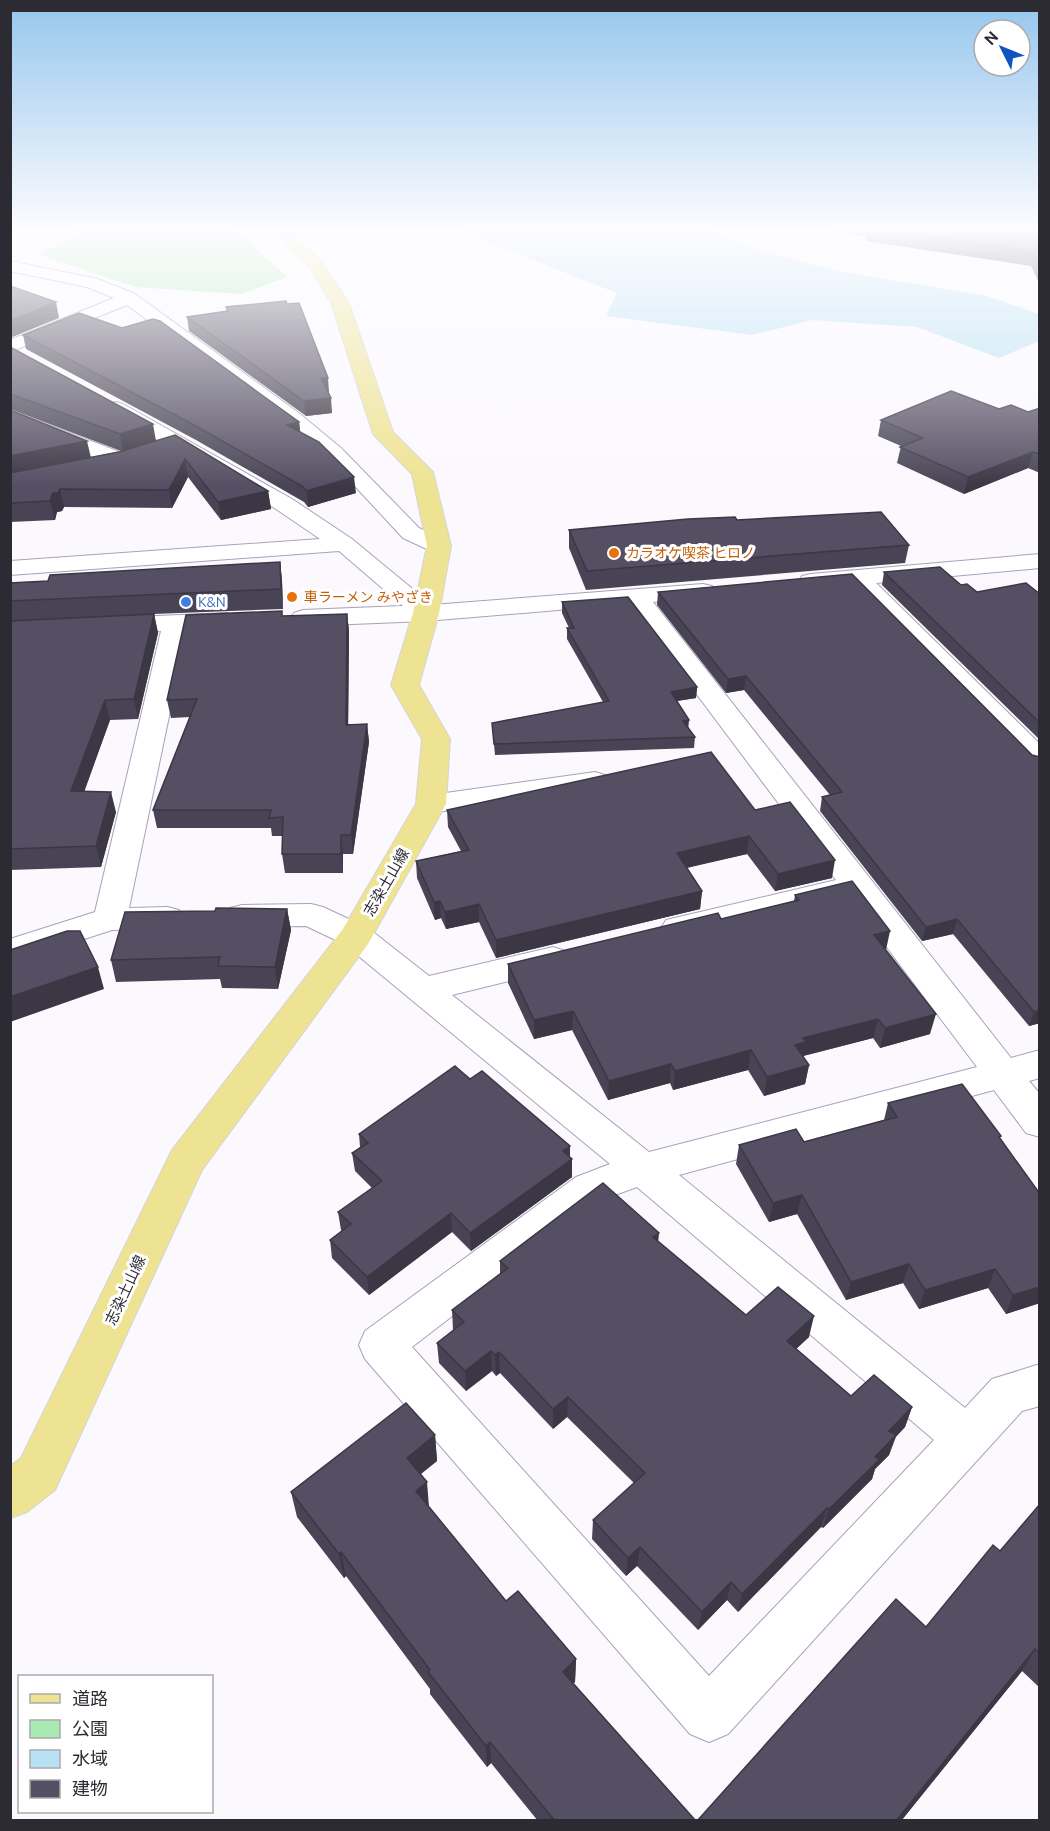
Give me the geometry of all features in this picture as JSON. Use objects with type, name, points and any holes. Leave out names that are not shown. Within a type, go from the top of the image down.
[{"type":"main road","name":"志染土山線","points":[[10,1495],[38,1474],[186,1161],[356,936],[431,804],[436,739],[405,686],[426,613],[439,546],[422,472],[382,434],[344,316]]},
{"type":"street","points":[[16,352],[90,316]]},
{"type":"street","points":[[154,316],[293,418],[333,452],[411,533],[439,546]]},
{"type":"street","points":[[97,398],[284,504],[344,544],[426,613]]},
{"type":"street","points":[[10,416],[138,456]]},
{"type":"street","points":[[88,468],[180,443]]},
{"type":"street","points":[[10,568],[344,544]]},
{"type":"street","points":[[787,583],[1040,561]]},
{"type":"street","points":[[857,577],[1040,761]]},
{"type":"street","points":[[283,619],[426,613],[729,589]]},
{"type":"street","points":[[636,597],[1040,1122]]},
{"type":"street","points":[[93,627],[247,621]]},
{"type":"street","points":[[111,919],[176,623]]},
{"type":"street","points":[[431,804],[623,777]]},
{"type":"street","points":[[652,935],[857,885]]},
{"type":"street","points":[[10,951],[111,919],[311,915],[356,936],[643,1169],[967,1438]]},
{"type":"street","points":[[423,990],[583,952]]},
{"type":"street","points":[[1040,1064],[643,1169],[590,1188],[381,1345],[709,1715],[1008,1394],[1040,1385]]},
{"type":"water","points":[[609,316],[1039,316],[1039,341],[999,358],[917,327],[812,320],[752,335]]},
{"type":"building","points":[[10,316],[21,316],[10,321]]},
{"type":"building","points":[[70,316],[89,316],[122,328],[153,319],[160,321],[299,422],[287,425],[319,442],[354,477],[307,491],[194,425],[23,335]]},
{"type":"building","points":[[304,316],[328,378],[321,378],[331,398],[304,401],[187,317]]},
{"type":"building","points":[[10,347],[153,424],[120,434],[10,394]]},
{"type":"building","points":[[951,391],[999,409],[1011,405],[1028,412],[1040,408],[1040,454],[1033,452],[968,477],[900,447],[923,438],[881,420]]},
{"type":"building","points":[[10,410],[87,441],[10,456]]},
{"type":"building","points":[[175,435],[268,491],[218,502],[185,459],[169,490],[60,489],[58,493],[53,493],[50,501],[10,503],[10,473],[119,452]]},
{"type":"building","points":[[881,512],[909,545],[587,571],[569,530],[688,519],[735,517],[737,520]]},
{"type":"building","points":[[280,562],[281,589],[10,601],[10,583],[48,581],[50,575]]},
{"type":"building","points":[[940,567],[961,585],[967,584],[977,592],[1026,583],[1040,594],[1040,723],[884,572]]},
{"type":"building","points":[[852,574],[1032,755],[1040,757],[1040,1010],[1034,1012],[957,919],[926,927],[822,797],[842,792],[746,676],[728,679],[658,592]]},
{"type":"building","points":[[628,597],[697,687],[671,692],[689,720],[683,721],[695,737],[494,744],[492,723],[609,701],[567,628],[574,628],[562,602]]},
{"type":"building","points":[[282,611],[282,616],[347,614],[346,725],[367,724],[351,835],[341,835],[341,854],[282,854],[283,817],[269,818],[271,810],[153,810],[197,699],[167,700],[186,615]]},
{"type":"building","points":[[154,614],[134,699],[105,700],[71,791],[111,792],[96,846],[10,849],[10,621]]},
{"type":"building","points":[[711,752],[755,810],[790,802],[835,860],[778,874],[749,836],[677,853],[702,891],[496,940],[479,904],[445,912],[440,901],[434,902],[416,861],[469,850],[447,810]]},
{"type":"building","points":[[852,881],[890,931],[874,935],[936,1014],[885,1028],[878,1019],[803,1038],[806,1042],[795,1045],[809,1065],[767,1077],[751,1050],[675,1071],[671,1064],[609,1081],[573,1011],[534,1020],[508,964],[718,913],[721,919],[799,900],[795,895]]},
{"type":"building","points":[[216,908],[287,909],[275,967],[218,966],[220,957],[111,960],[125,912],[215,911]]},
{"type":"building","points":[[67,931],[80,931],[98,967],[10,997],[10,950]]},
{"type":"building","points":[[455,1066],[470,1079],[482,1071],[570,1146],[563,1151],[572,1159],[470,1233],[451,1213],[367,1277],[330,1240],[351,1224],[338,1212],[382,1181],[352,1153],[368,1143],[359,1134]]},
{"type":"building","points":[[962,1084],[1040,1194],[1040,1287],[1013,1295],[995,1269],[925,1290],[909,1264],[851,1282],[802,1195],[773,1203],[739,1145],[796,1129],[804,1142],[897,1117],[888,1103]]},
{"type":"building","points":[[603,1183],[659,1233],[653,1237],[746,1315],[778,1287],[814,1316],[787,1341],[851,1396],[874,1375],[912,1407],[889,1431],[896,1435],[875,1457],[879,1460],[829,1509],[827,1508],[742,1594],[731,1582],[702,1612],[640,1547],[628,1558],[593,1520],[645,1473],[568,1397],[553,1409],[499,1352],[495,1355],[491,1351],[465,1371],[437,1343],[464,1322],[452,1310],[508,1268],[500,1261]]},
{"type":"building","points":[[406,1403],[435,1435],[407,1458],[427,1482],[416,1491],[506,1601],[518,1591],[576,1659],[563,1672],[696,1821],[555,1821],[490,1742],[486,1746],[428,1672],[430,1670],[341,1552],[339,1554],[291,1492]]},
{"type":"building","points":[[1040,1504],[1040,1653],[1035,1649],[896,1821],[697,1821],[896,1599],[926,1627],[993,1545],[1000,1551]]},
{"type":"place","name":"カラオケ喫茶 ヒロノ","points":[[614,553]]},
{"type":"place","name":"車ラーメン みやざき","points":[[292,597]]},
{"type":"place","name":"K&N","points":[[186,602]]}]
